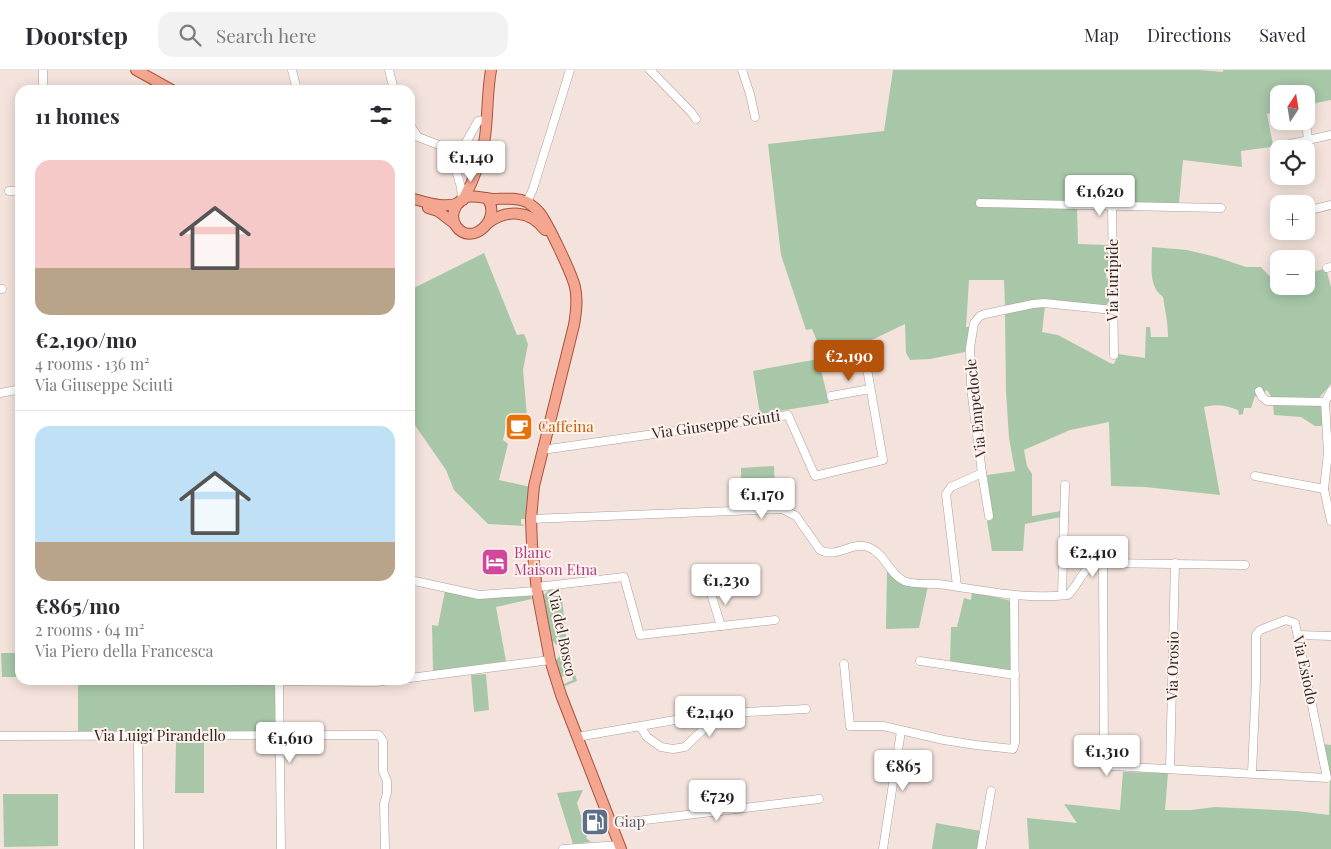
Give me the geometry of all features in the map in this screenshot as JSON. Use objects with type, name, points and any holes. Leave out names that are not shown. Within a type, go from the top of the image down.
[{"type":"main road","points":[[136,70],[163,85]]},
{"type":"main road","points":[[455,224],[454,214],[470,187],[485,137],[491,70]]},
{"type":"main road","points":[[480,158],[479,183],[492,208],[492,214],[488,223]]},
{"type":"main road","points":[[415,199],[453,206],[474,196],[526,202],[539,212],[555,242]]},
{"type":"main road","points":[[415,204],[438,211],[455,224],[460,231],[471,234],[503,215],[510,213],[524,214],[533,217],[542,225],[555,242]]},
{"type":"main road","name":"Via del Bosco","points":[[555,242],[575,287],[577,304],[574,325],[534,486],[531,519],[537,589],[550,660],[561,695],[621,847]]},
{"type":"street","points":[[43,70],[43,85]]},
{"type":"street","points":[[292,70],[296,85]]},
{"type":"street","points":[[388,70],[392,85]]},
{"type":"street","points":[[526,202],[533,189],[570,70]]},
{"type":"street","points":[[650,70],[696,119]]},
{"type":"street","points":[[742,70],[755,117]]},
{"type":"street","points":[[454,164],[478,121],[486,120]]},
{"type":"street","points":[[1307,130],[1308,140],[1331,135]]},
{"type":"street","points":[[415,132],[418,137],[439,145],[447,151],[454,164],[461,187],[462,201]]},
{"type":"street","points":[[9,191],[15,191]]},
{"type":"street","points":[[980,203],[1221,208]]},
{"type":"street","points":[[1315,209],[1331,205]]},
{"type":"street","name":"Via Euripide","points":[[1112,206],[1114,355]]},
{"type":"street","name":"Via Empedocle","points":[[957,586],[946,494],[951,487],[982,472],[971,388],[970,348],[972,328],[976,319],[985,314],[1039,304],[1113,310]]},
{"type":"street","name":"Via Giuseppe Sciuti","points":[[542,450],[788,415],[815,476],[883,460],[868,374]]},
{"type":"street","points":[[831,396],[870,389]]},
{"type":"street","points":[[0,393],[15,390]]},
{"type":"street","points":[[1259,391],[1267,401],[1325,402]]},
{"type":"street","points":[[1331,391],[1325,402],[1328,453],[1324,489],[1331,521]]},
{"type":"street","points":[[982,472],[989,516]]},
{"type":"street","points":[[1255,476],[1324,489]]},
{"type":"street","points":[[1062,595],[1065,485]]},
{"type":"street","points":[[531,519],[782,509],[796,516],[820,550],[824,552],[831,553],[866,546],[877,552],[900,579],[907,582],[957,586],[1014,596],[1068,595],[1085,570],[1096,564],[1103,563],[1244,565]]},
{"type":"street","points":[[1103,563],[1105,761],[1112,766],[1252,773]]},
{"type":"street","name":"Via Orosio","points":[[1170,769],[1175,563]]},
{"type":"street","points":[[415,581],[479,595],[537,589],[624,576],[640,636],[775,620]]},
{"type":"street","points":[[717,579],[708,584],[721,626]]},
{"type":"street","points":[[844,664],[850,726],[883,726],[976,745],[1013,748],[1015,743],[1014,596]]},
{"type":"street","name":"Via Esiodo","points":[[1286,620],[1295,623],[1298,634],[1327,778],[1252,773],[1256,635],[1260,630],[1286,620]]},
{"type":"street","points":[[1298,634],[1331,636]]},
{"type":"street","points":[[415,677],[550,660]]},
{"type":"street","points":[[920,661],[1015,675]]},
{"type":"street","points":[[280,685],[281,849]]},
{"type":"street","points":[[640,726],[647,737],[661,747],[673,749],[685,747],[712,721],[726,713],[806,709]]},
{"type":"street","points":[[578,737],[698,716]]},
{"type":"street","points":[[883,849],[901,731]]},
{"type":"street","name":"Via Luigi Pirandello","points":[[0,736],[379,735],[383,741],[383,771],[387,781],[387,793],[384,804],[385,849]]},
{"type":"street","points":[[138,737],[139,849]]},
{"type":"street","points":[[981,849],[991,791]]},
{"type":"street","points":[[612,824],[819,799]]},
{"type":"street","points":[[563,849],[621,847]]},
{"type":"green space","points":[[893,70],[1199,70],[1223,72],[1223,70],[1331,70],[1331,100],[1315,103],[1315,85],[1270,85],[1270,113],[1267,114],[1272,140],[1270,140],[1270,147],[1241,151],[1242,167],[1183,160],[1179,203],[978,201],[978,207],[1077,208],[1078,244],[1110,245],[1109,271],[1106,273],[1106,278],[1109,279],[1109,302],[1106,305],[1039,301],[1005,306],[1004,280],[969,280],[966,327],[969,327],[965,352],[930,359],[910,360],[906,353],[905,324],[820,366],[829,403],[760,414],[753,371],[824,358],[812,329],[806,330],[781,255],[768,144],[884,131]]},
{"type":"green space","points":[[1152,247],[1187,250],[1246,267],[1261,267],[1270,277],[1270,295],[1315,295],[1315,271],[1323,269],[1327,272],[1331,287],[1331,384],[1318,399],[1272,398],[1267,390],[1259,397],[1255,396],[1251,408],[1244,408],[1243,414],[1239,415],[1238,410],[1225,406],[1204,407],[1220,495],[1145,487],[1111,486],[1109,422],[1070,430],[1024,450],[1027,466],[1032,474],[1032,516],[1061,511],[1061,517],[1025,524],[1023,551],[992,551],[987,521],[992,520],[987,475],[1015,471],[1009,438],[1006,392],[1005,314],[1033,306],[1045,306],[1042,332],[1058,335],[1110,363],[1114,364],[1118,354],[1145,358],[1146,327],[1150,327],[1151,337],[1168,337],[1163,297],[1155,287],[1152,268]]},
{"type":"green space","points":[[484,253],[517,335],[524,334],[528,344],[523,370],[527,416],[508,417],[503,440],[508,444],[499,480],[531,487],[526,519],[521,519],[521,524],[525,526],[488,524],[454,490],[446,470],[415,425],[415,288]]},
{"type":"green space","points":[[1273,405],[1324,405],[1325,426],[1315,426],[1301,417],[1274,415]]},
{"type":"green space","points":[[774,466],[775,493],[783,506],[775,505],[770,501],[766,506],[741,506],[741,468]]},
{"type":"green space","points":[[887,569],[896,579],[904,584],[909,586],[928,586],[919,628],[886,629]]},
{"type":"green space","points":[[561,589],[567,643],[557,645],[551,640],[544,595],[549,590]]},
{"type":"green space","points":[[445,591],[478,598],[531,596],[532,599],[496,607],[506,661],[433,671],[432,625],[438,626]]},
{"type":"green space","points":[[972,592],[1010,602],[1011,670],[950,662],[951,627],[957,627],[964,598],[971,600]]},
{"type":"green space","points":[[1,653],[15,653],[15,677],[2,677]]},
{"type":"green space","points":[[569,655],[577,681],[565,686],[564,684],[573,680],[571,675],[561,677],[556,660],[560,656]]},
{"type":"green space","points":[[486,674],[489,710],[474,712],[471,675]]},
{"type":"green space","points":[[78,685],[275,685],[275,731],[78,731]]},
{"type":"green space","points":[[204,741],[204,793],[175,793],[176,742]]},
{"type":"green space","points":[[1323,744],[1331,745],[1331,849],[1029,849],[1027,818],[1077,823],[1064,804],[1120,810],[1123,772],[1168,773],[1165,810],[1191,810],[1215,807],[1297,811],[1329,815],[1330,774]]},
{"type":"green space","points":[[583,790],[577,803],[586,838],[591,842],[573,844],[557,793]]},
{"type":"green space","points":[[3,794],[58,794],[58,846],[4,847]]},
{"type":"green space","points":[[936,823],[981,831],[978,849],[932,849]]},
{"type":"place","name":"Caffeina","points":[[519,427]]},
{"type":"place","name":"Blanc Maison Etna","points":[[495,562]]},
{"type":"place","name":"Giap","points":[[595,822]]}]
